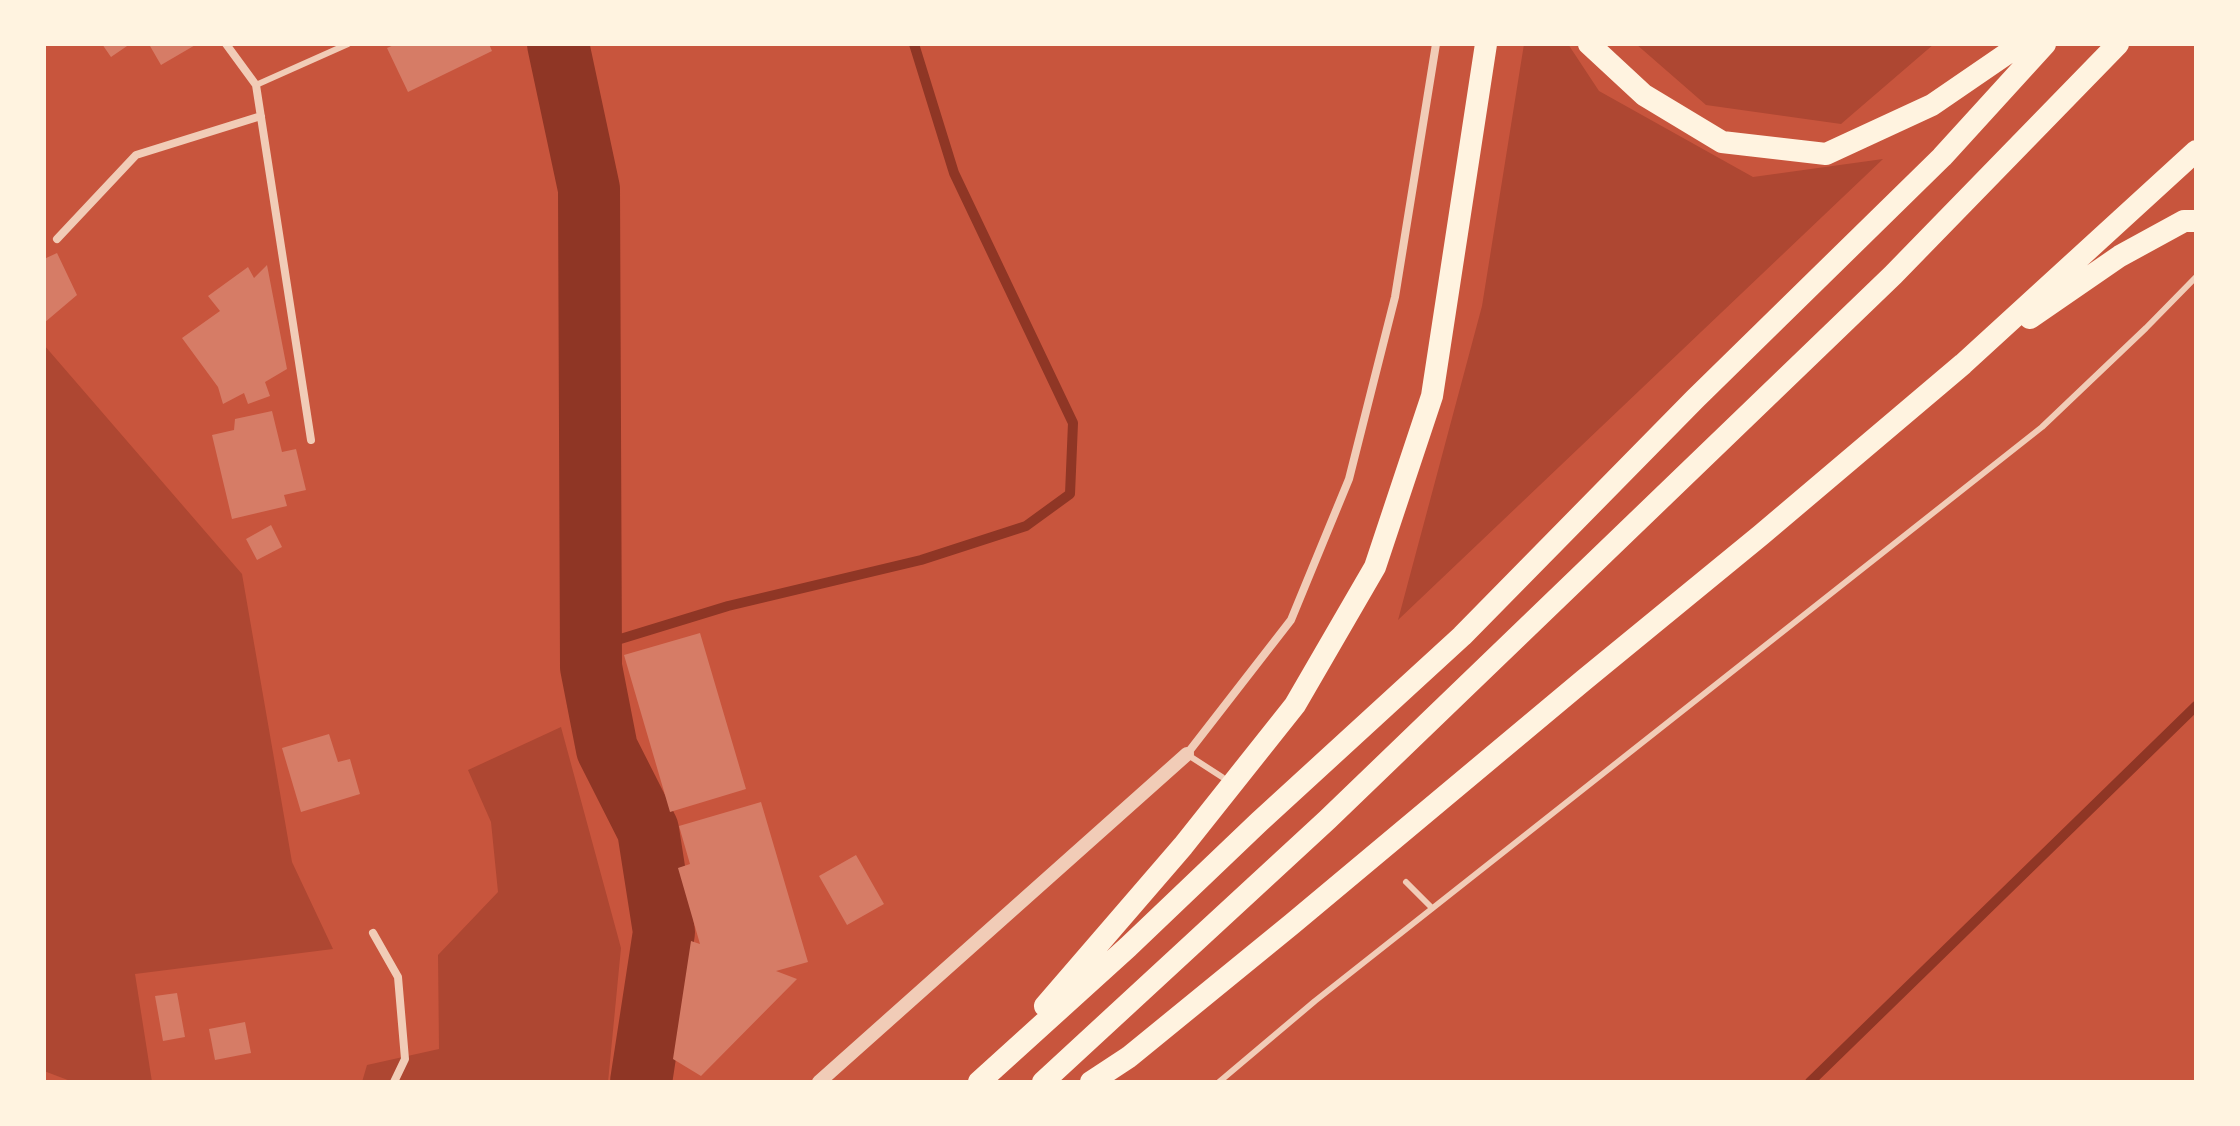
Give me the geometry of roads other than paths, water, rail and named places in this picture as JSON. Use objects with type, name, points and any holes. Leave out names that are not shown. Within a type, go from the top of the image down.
[{"type":"highway","points":[[968,1082],[1048,1003],[1183,846],[1295,705],[1375,567],[1432,396],[1486,44]]},
{"type":"highway","points":[[1589,44],[1644,95],[1722,142],[1826,154],[1932,105],[2021,44]]},
{"type":"highway","points":[[979,1082],[1462,636],[1695,399],[1942,157],[2045,44]]},
{"type":"highway","points":[[1043,1082],[1339,809],[1882,286],[2118,44]]},
{"type":"highway","points":[[1091,1082],[1129,1057],[1292,924],[1761,535],[1963,364],[2196,151]]},
{"type":"highway","points":[[1963,364],[2120,256],[2184,221],[2196,221]]},
{"type":"street","points":[[226,44],[256,85],[311,440]]},
{"type":"street","points":[[819,1082],[1187,754],[1291,620],[1349,479],[1395,297],[1436,44]]},
{"type":"street","points":[[57,239],[136,155],[261,116]]},
{"type":"street","points":[[373,933],[398,977],[405,1059],[394,1082]]},
{"type":"lane","points":[[256,85],[348,44]]},
{"type":"lane","points":[[1219,1082],[1315,1001],[2042,427],[2196,277]]},
{"type":"lane","points":[[1187,754],[1222,777]]},
{"type":"lane","points":[[1406,882],[1432,908]]},
{"type":"waterway","points":[[558,44],[589,189],[591,667],[607,749],[648,830],[664,932],[641,1082]]},
{"type":"waterway","points":[[591,648],[728,606],[921,560],[1026,526],[1070,494],[1073,423],[954,173],[914,44]]},
{"type":"waterway","points":[[1810,1082],[2196,706]]}]
